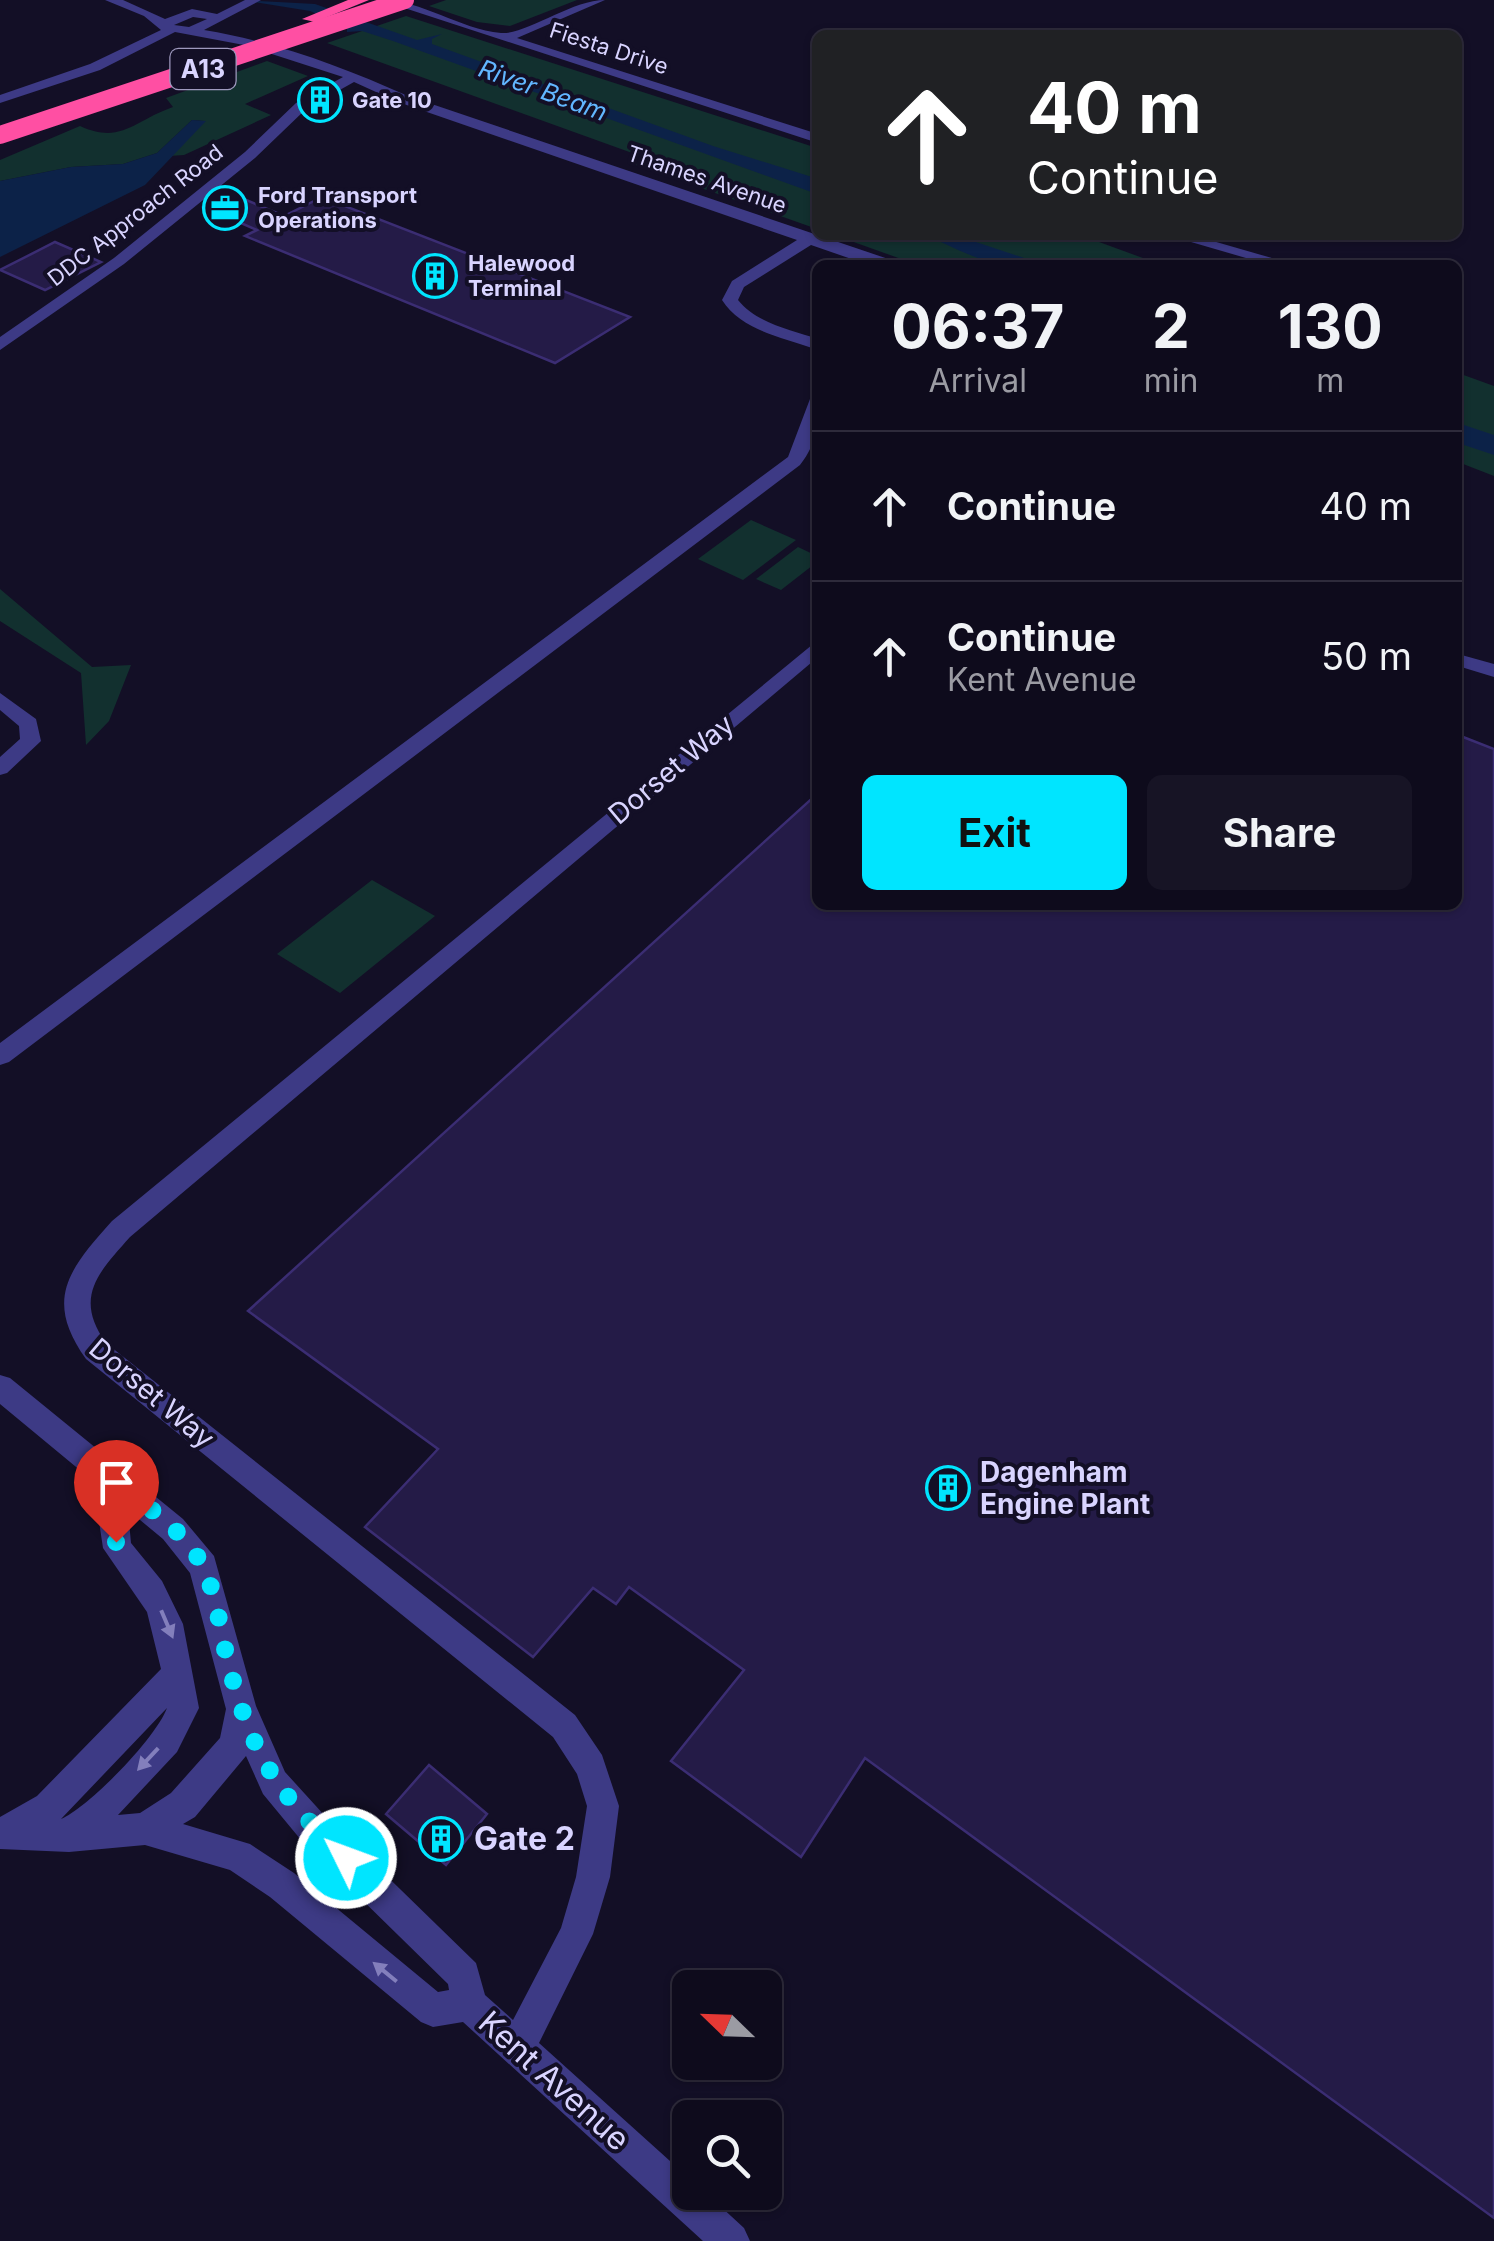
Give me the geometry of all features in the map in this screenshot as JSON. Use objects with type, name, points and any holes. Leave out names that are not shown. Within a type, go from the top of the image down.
[{"type":"highway","name":"A13","points":[[0,120],[116,85],[362,0]]},
{"type":"highway","name":"A13","points":[[0,136],[405,0]]},
{"type":"street","points":[[111,0],[148,14],[168,28]]},
{"type":"street","points":[[143,0],[174,11],[195,12],[255,0]]},
{"type":"street","name":"Fiesta Drive","points":[[386,0],[812,136]]},
{"type":"street","points":[[505,38],[599,0]]},
{"type":"street","points":[[190,31],[216,20],[231,4]]},
{"type":"street","points":[[0,100],[41,96],[195,12]]},
{"type":"street","name":"Thames Avenue","points":[[195,12],[216,20],[246,41]]},
{"type":"street","name":"Thames Avenue","points":[[168,28],[246,41],[310,63],[324,72],[358,80],[810,239]]},
{"type":"street","name":"DDC Approach Road","points":[[0,345],[120,261],[294,116],[325,105],[358,80]]},
{"type":"street","points":[[810,239],[738,284],[730,300],[744,317],[812,343]]},
{"type":"street","name":"Thames Avenue","points":[[813,240],[863,260]]},
{"type":"street","points":[[1168,240],[1242,260]]},
{"type":"street","points":[[1194,240],[1269,260]]},
{"type":"street","points":[[0,1056],[794,461],[802,451],[812,418]]},
{"type":"street","name":"Dorset Way","points":[[517,2049],[567,1956],[593,1876],[603,1806],[591,1766],[564,1726],[96,1351],[82,1335],[76,1318],[76,1291],[90,1265],[121,1229],[812,651]]},
{"type":"street","points":[[1462,661],[1494,671]]},
{"type":"street","points":[[0,699],[29,724],[30,741],[0,768]]},
{"type":"street","points":[[0,1387],[105,1474],[115,1500],[116,1542],[123,1556],[144,1578],[176,1647],[182,1717],[171,1735],[96,1815],[68,1836]]},
{"type":"street","name":"Kent Avenue","points":[[105,1474],[173,1529],[203,1566],[241,1708],[274,1783],[313,1828],[464,1976],[468,2004],[731,2241]]},
{"type":"street","points":[[4,1834],[49,1808],[177,1674]]},
{"type":"street","points":[[145,1830],[182,1805],[235,1744],[241,1708]]},
{"type":"street","points":[[4,1834],[68,1836],[145,1830],[238,1856],[282,1884],[433,2010],[468,2004]]},
{"type":"green space","points":[[446,0],[577,0],[510,26],[477,22],[429,6]]},
{"type":"green space","points":[[406,16],[812,146],[812,227],[633,164],[646,158],[327,43]]},
{"type":"green space","points":[[267,61],[308,76],[245,104],[271,115],[184,155],[169,156],[204,121],[192,120],[157,153],[123,164],[71,167],[0,181],[0,160],[80,126],[106,133],[128,128],[173,107],[166,98]]},
{"type":"green space","points":[[848,240],[1094,240],[1148,260],[904,260]]},
{"type":"green space","points":[[1462,374],[1494,386],[1494,476],[1462,464]]},
{"type":"green space","points":[[751,520],[796,540],[743,580],[698,559]]},
{"type":"green space","points":[[798,547],[812,554],[812,566],[781,590],[756,579]]},
{"type":"green space","points":[[0,589],[92,667],[131,665],[109,721],[86,745],[81,673],[0,621]]},
{"type":"green space","points":[[372,880],[435,916],[340,993],[277,954]]},
{"type":"water","points":[[242,0],[315,4],[417,40],[442,34],[432,39],[432,44],[713,146],[812,177],[812,192],[393,41],[362,31],[347,32],[347,28],[310,11]]},
{"type":"water","points":[[192,120],[206,121],[145,185],[0,257],[0,181],[71,167],[123,164],[157,153]]},
{"type":"water","points":[[935,240],[970,240],[1030,260],[986,260]]},
{"type":"building","name":"Halewood Terminal","points":[[232,194],[284,216],[322,197],[630,317],[555,363],[245,236],[257,230],[204,207]]},
{"type":"building","points":[[55,242],[101,262],[45,290],[0,270]]},
{"type":"building","name":"Dagenham Engine Plant","points":[[1462,737],[1494,749],[1494,2218],[865,1758],[801,1857],[671,1761],[744,1670],[629,1587],[616,1604],[593,1588],[533,1657],[365,1527],[438,1449],[248,1311],[812,798],[812,910],[1462,910]]},
{"type":"building","name":"Gate 2","points":[[429,1765],[487,1814],[446,1865],[386,1814]]},
{"type":"waterway","name":"River Beam","points":[[1462,434],[1494,446]]},
{"type":"place","name":"Gate 10","points":[[320,100]]},
{"type":"place","name":"Ford Transport Operations","points":[[225,208]]},
{"type":"place","name":"Halewood Terminal","points":[[435,276]]},
{"type":"place","name":"Dagenham Engine Plant","points":[[948,1488]]},
{"type":"place","name":"Gate 2","points":[[441,1839]]},
{"type":"route","points":[[116,1542],[115,1500],[105,1474],[173,1529],[203,1566],[241,1708],[274,1783],[300,1816],[346,1858]]}]
